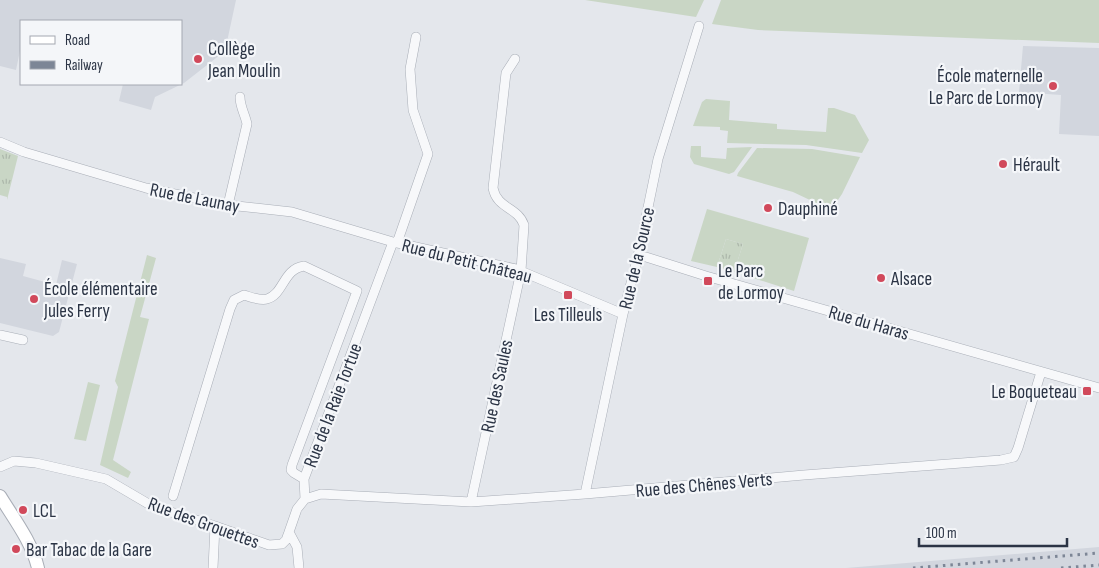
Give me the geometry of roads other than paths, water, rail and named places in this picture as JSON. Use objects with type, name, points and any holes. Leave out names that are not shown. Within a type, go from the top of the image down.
[{"type":"main road","points":[[0,496],[25,536],[38,568]]},
{"type":"street","name":"Rue de la Source","points":[[585,494],[658,159],[699,26]]},
{"type":"street","name":"Rue de la Raie Tortue","points":[[305,499],[304,479],[428,154],[413,110],[410,69],[416,37]]},
{"type":"street","name":"Rue des Saules","points":[[471,502],[521,271],[524,225],[522,218],[499,202],[495,196],[494,188],[506,73],[515,59]]},
{"type":"street","points":[[228,204],[247,124],[240,104],[240,97]]},
{"type":"street","name":"Rue de Launay","points":[[0,142],[24,152],[146,188],[228,204],[292,212],[395,242]]},
{"type":"street","name":"Rue du Petit Château","points":[[395,242],[521,271],[623,314]]},
{"type":"street","name":"Rue du Haras","points":[[638,256],[1099,388]]},
{"type":"street","points":[[173,496],[234,300],[244,295],[257,299],[267,299],[275,294],[290,272],[296,267],[304,266],[357,291],[292,465],[291,470],[304,479]]},
{"type":"street","points":[[0,335],[23,340]]},
{"type":"street","name":"Rue des Chênes Verts","points":[[305,499],[321,494],[471,502],[1002,460],[1014,457],[1018,448],[1041,372]]},
{"type":"street","name":"Rue des Grouettes","points":[[0,467],[14,461],[36,464],[106,480],[152,506],[269,545],[282,544],[289,532]]},
{"type":"street","points":[[299,568],[297,547],[289,532],[297,509],[305,499]]},
{"type":"street","points":[[213,568],[215,526]]},
{"type":"railway","points":[[913,568],[1099,553]]},
{"type":"railway","points":[[1061,568],[1099,565]]},
{"type":"place","name":"Collège Jean Moulin","points":[[198,59]]},
{"type":"place","name":"École maternelle Le Parc de Lormoy","points":[[1053,86]]},
{"type":"place","name":"Hérault","points":[[1003,164]]},
{"type":"place","name":"Dauphiné","points":[[768,208]]},
{"type":"place","name":"Alsace","points":[[881,278]]},
{"type":"place","name":"Le Parc de Lormoy","points":[[708,281]]},
{"type":"place","name":"Les Tilleuls","points":[[568,295]]},
{"type":"place","name":"École élémentaire Jules Ferry","points":[[34,299]]},
{"type":"place","name":"Le Boqueteau","points":[[1087,391]]},
{"type":"place","name":"LCL","points":[[23,510]]},
{"type":"place","name":"Bar Tabac de la Gare","points":[[16,549]]}]
